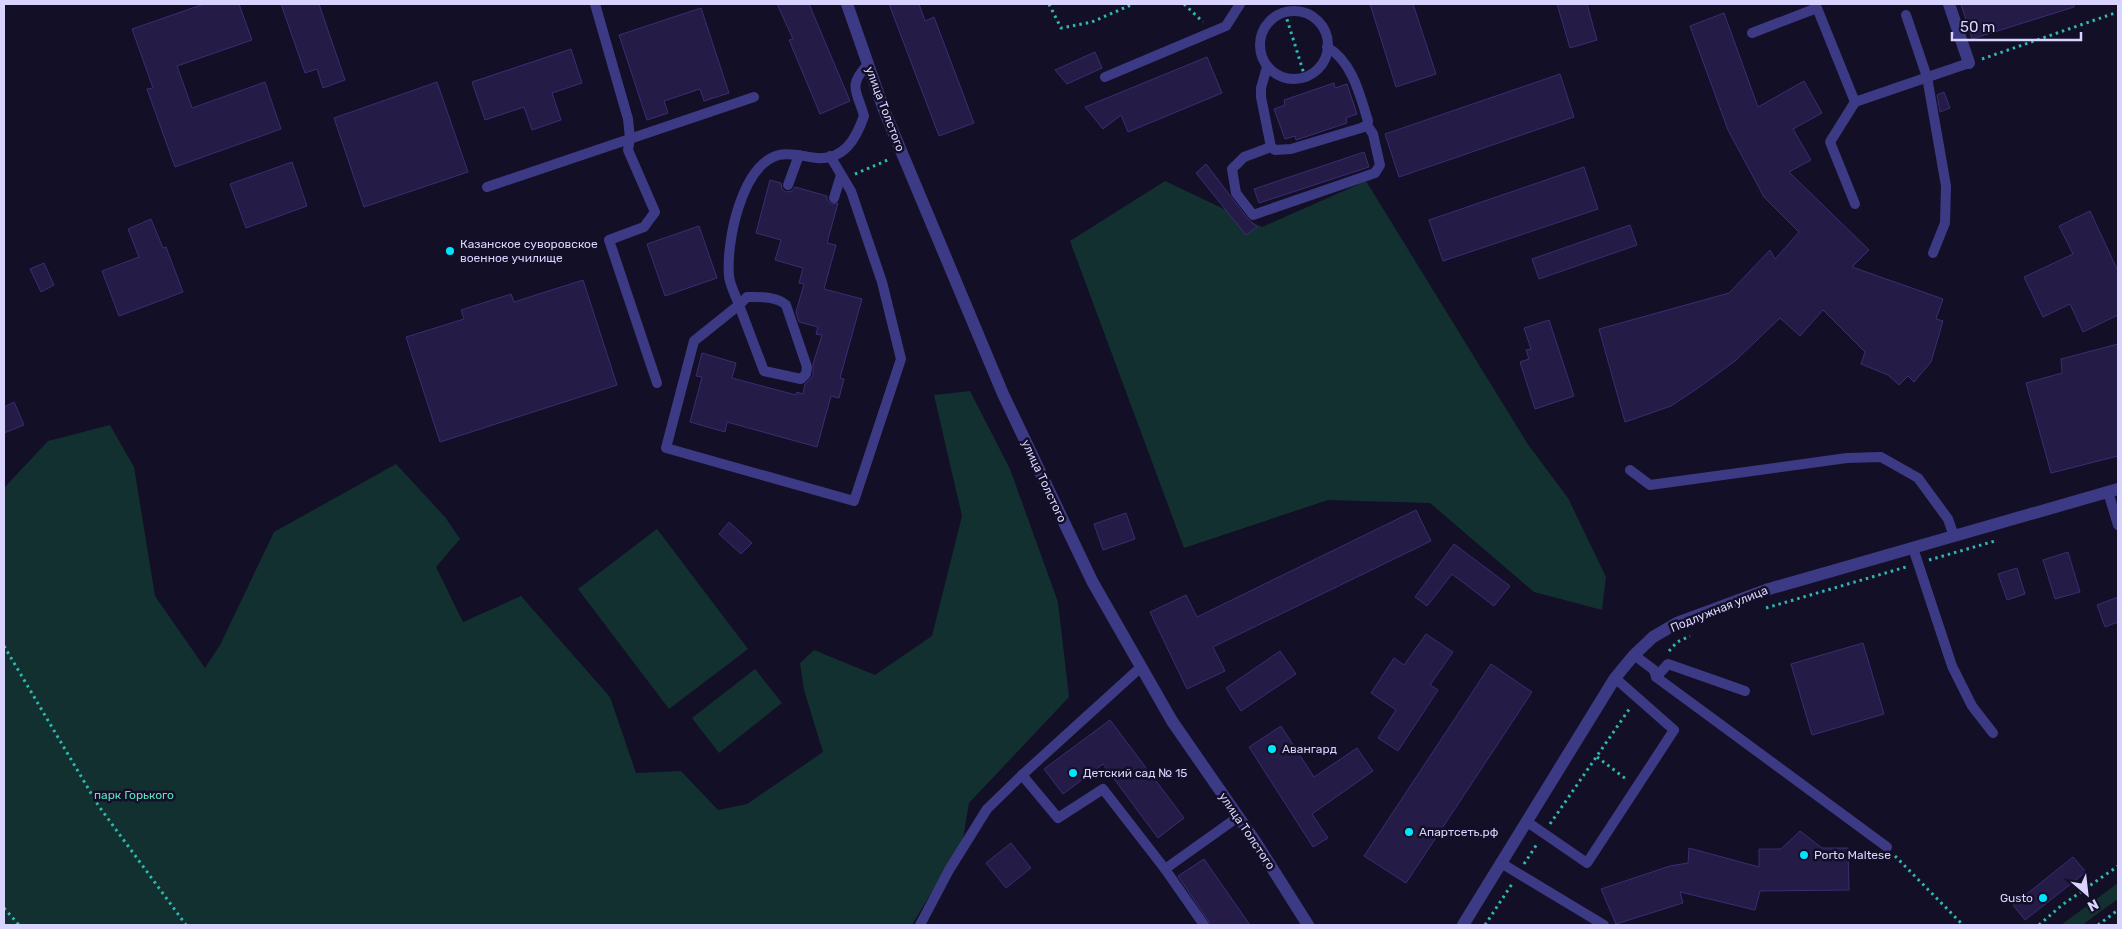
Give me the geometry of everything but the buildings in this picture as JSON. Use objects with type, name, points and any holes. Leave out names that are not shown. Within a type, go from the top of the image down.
[{"type":"street","name":"улица Толстого","points":[[847,4],[884,110],[1003,394],[1092,581],[1172,720],[1308,925]]},
{"type":"street","points":[[1948,4],[1969,63]]},
{"type":"street","name":"Подлужная улица","points":[[1463,925],[1615,678],[1634,655],[1653,637],[1677,623],[1769,589],[2113,491]]},
{"type":"lane","points":[[595,4],[628,119],[630,138],[628,150],[655,212],[644,227],[608,240],[657,383]]},
{"type":"lane","points":[[1105,77],[1226,26],[1240,4]]},
{"type":"lane","points":[[1284,8],[1313,18],[1326,33],[1327,47],[1323,62],[1317,70],[1305,77],[1286,78],[1276,74],[1267,67],[1261,52],[1261,35],[1267,25],[1284,8]]},
{"type":"lane","points":[[1752,33],[1817,8],[1855,102]]},
{"type":"lane","points":[[1906,15],[1927,78],[1946,186],[1944,223],[1933,253]]},
{"type":"lane","points":[[1270,147],[1244,157],[1232,170],[1236,193],[1253,215],[1375,173],[1380,165],[1373,134],[1367,125],[1368,121],[1350,71],[1334,51],[1327,47]]},
{"type":"lane","points":[[1855,204],[1830,142],[1855,102],[1969,63]]},
{"type":"lane","points":[[830,156],[851,191],[882,282],[901,359],[854,501],[666,448],[694,341],[739,305],[747,296],[765,297],[786,304],[807,367],[806,374],[801,379],[764,371],[739,305],[729,278],[728,254],[736,214],[746,190],[761,165],[779,155],[819,158],[840,154],[852,144],[864,116],[854,88],[858,76],[868,64]]},
{"type":"lane","points":[[1267,67],[1261,88],[1261,97],[1270,147],[1275,150],[1291,149],[1367,125]]},
{"type":"lane","points":[[487,187],[754,97]]},
{"type":"lane","points":[[788,185],[799,155]]},
{"type":"lane","points":[[834,198],[842,175]]},
{"type":"lane","points":[[1630,470],[1650,486],[1847,458],[1881,457],[1918,478],[1948,519],[1954,536]]},
{"type":"lane","points":[[2113,491],[2118,525]]},
{"type":"lane","points":[[1913,548],[1952,666],[1972,706],[1992,733]]},
{"type":"lane","points":[[1634,655],[1655,673],[1887,847]]},
{"type":"lane","points":[[1655,673],[1668,664],[1745,692]]},
{"type":"lane","points":[[920,925],[950,870],[987,809],[1022,774],[1141,667]]},
{"type":"lane","points":[[1526,821],[1587,863],[1674,730],[1615,678]]},
{"type":"lane","points":[[1022,774],[1058,818],[1104,789],[1165,869],[1204,925]]},
{"type":"lane","points":[[1165,869],[1238,817]]},
{"type":"lane","points":[[1501,863],[1604,925]]},
{"type":"path","points":[[1049,4],[1061,28],[1092,22],[1133,4]]},
{"type":"path","points":[[1184,4],[1213,31]]},
{"type":"path","points":[[1284,8],[1305,77]]},
{"type":"path","points":[[1969,63],[2118,12]]},
{"type":"path","points":[[856,174],[896,157]]},
{"type":"path","points":[[1757,610],[2001,540]]},
{"type":"path","points":[[1655,673],[1677,642],[1692,635]]},
{"type":"path","points":[[4,646],[5,651],[98,806],[186,925]]},
{"type":"path","points":[[1485,925],[1544,833],[1638,697]]},
{"type":"path","points":[[1887,847],[1963,925]]},
{"type":"path","points":[[2039,925],[2062,905],[2118,868]]},
{"type":"path","points":[[4,908],[19,925]]},
{"type":"path","points":[[2098,925],[2118,910]]},
{"type":"green space","points":[[1165,181],[1262,227],[1366,181],[1527,443],[1568,498],[1606,577],[1602,610],[1534,592],[1430,503],[1328,500],[1184,548],[1070,241]]},
{"type":"green space","name":"парк Горького","points":[[970,391],[1010,469],[1058,602],[1069,697],[969,803],[963,839],[912,925],[4,925],[4,488],[48,441],[110,425],[134,467],[155,596],[205,668],[220,645],[274,532],[396,464],[445,517],[460,539],[436,567],[463,622],[521,596],[610,697],[636,773],[681,771],[718,810],[747,804],[823,752],[804,690],[800,663],[814,650],[875,675],[932,636],[962,516],[934,395]]},
{"type":"green space","points":[[657,529],[748,649],[669,709],[578,589]]},
{"type":"green space","points":[[755,669],[782,703],[719,753],[692,718]]},
{"type":"green space","points":[[2118,883],[2118,899],[2082,925],[2061,925]]},
{"type":"place","name":"Казанское суворовское военное училище","points":[[450,251]]},
{"type":"place","name":"Авангард","points":[[1272,749]]},
{"type":"place","name":"Детский сад № 15","points":[[1073,773]]},
{"type":"place","name":"Апартсеть.рф","points":[[1409,832]]},
{"type":"place","name":"Porto Maltese","points":[[1804,855]]},
{"type":"place","name":"Gusto","points":[[2043,898]]}]
